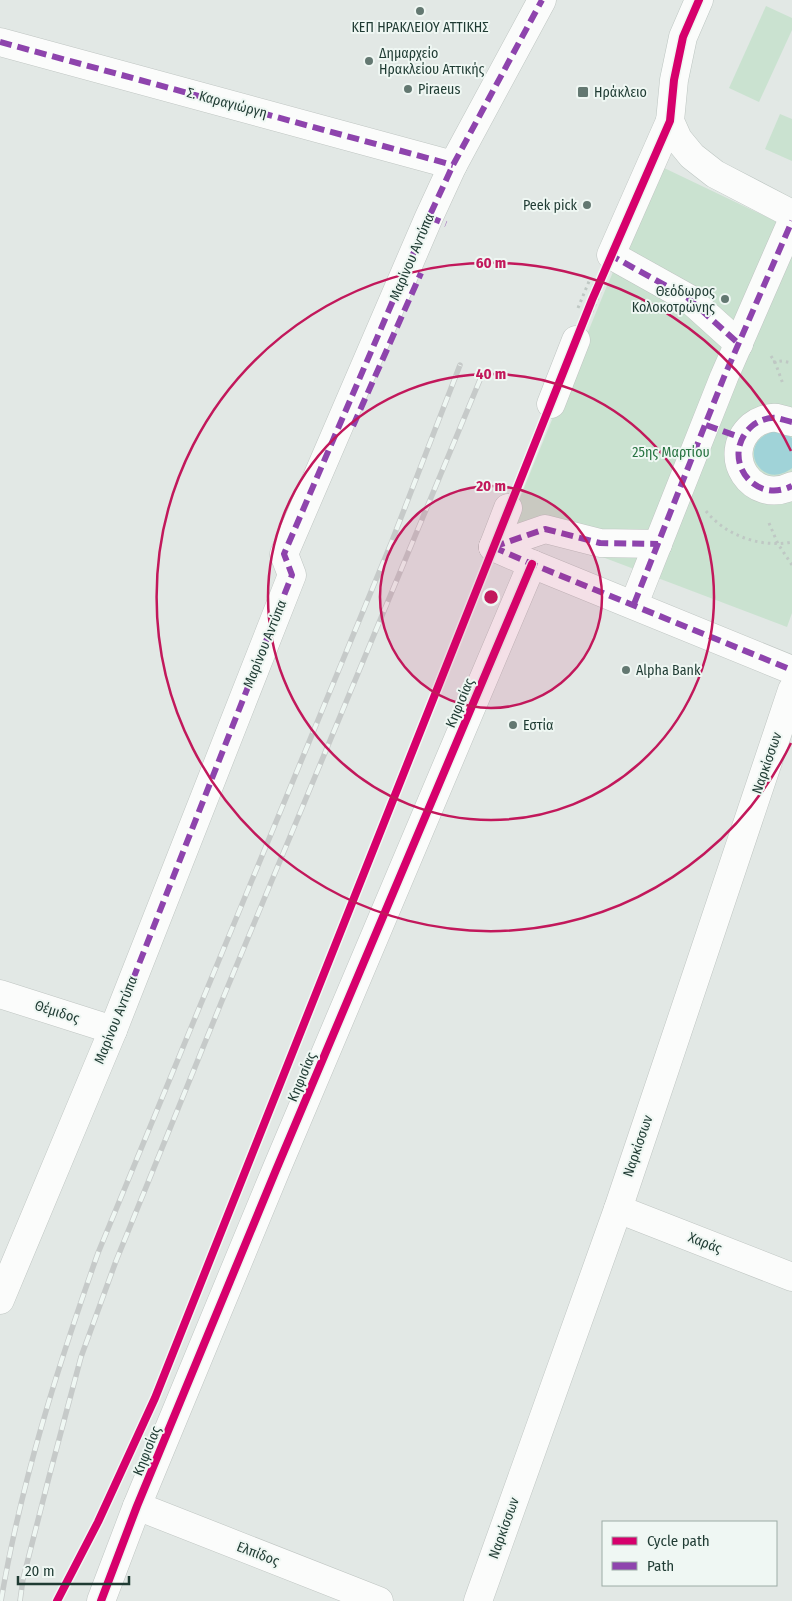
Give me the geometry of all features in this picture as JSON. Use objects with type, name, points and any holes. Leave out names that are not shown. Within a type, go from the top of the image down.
[{"type":"street","name":"Μαρίνου Αντύπα","points":[[0,1300],[113,1030],[292,575],[284,554],[438,220],[453,165],[542,0]]},
{"type":"street","points":[[699,0],[682,37],[674,80],[670,121],[612,256],[688,298],[744,334]]},
{"type":"street","name":"Σ. Καραγιώργη","points":[[0,42],[453,165]]},
{"type":"street","points":[[670,121],[678,139],[692,156],[715,174],[792,214]]},
{"type":"street","points":[[634,604],[706,425],[792,221]]},
{"type":"street","points":[[353,426],[421,273]]},
{"type":"street","points":[[550,404],[576,340]]},
{"type":"street","points":[[792,422],[776,418],[758,422],[744,433],[738,450],[740,467],[750,482],[765,491],[782,491],[792,486]]},
{"type":"street","points":[[706,425],[742,438]]},
{"type":"street","points":[[493,547],[508,508]]},
{"type":"street","points":[[493,547],[545,529],[600,543],[658,544]]},
{"type":"street","points":[[493,547],[792,670]]},
{"type":"street","name":"Κηφισίας","points":[[101,1601],[137,1506],[272,1180],[532,564]]},
{"type":"street","name":"Ναρκίσσων","points":[[478,1601],[618,1209],[792,690]]},
{"type":"street","name":"Θέμιδος","points":[[0,994],[113,1030]]},
{"type":"street","name":"Χαράς","points":[[618,1209],[792,1276]]},
{"type":"street","name":"Ελπίδος","points":[[137,1506],[379,1601]]},
{"type":"path","points":[[590,316],[612,256]]},
{"type":"path","points":[[576,340],[612,256]]},
{"type":"path","points":[[576,311],[591,275]]},
{"type":"path","points":[[583,313],[597,279]]},
{"type":"path","points":[[744,334],[775,362],[783,385]]},
{"type":"path","points":[[508,508],[550,404]]},
{"type":"path","points":[[687,473],[697,499],[710,516],[728,530],[747,540],[778,544],[792,542]]},
{"type":"path","points":[[758,487],[760,504],[778,544],[792,565]]},
{"type":"green space","points":[[766,6],[792,18],[792,30],[759,102],[729,88]]},
{"type":"green space","points":[[780,114],[792,119],[792,161],[765,149]]},
{"type":"green space","name":"25ης Μαρτίου","points":[[660,166],[792,229],[792,613],[787,627],[510,522],[606,288]]},
{"type":"water","points":[[776,431],[785,433],[792,438],[792,468],[780,474],[770,474],[761,470],[756,462],[754,453],[756,444],[763,436]]},
{"type":"railway","points":[[1,1601],[9,1557],[30,1468],[55,1381],[98,1253],[392,541],[460,365]]},
{"type":"railway","points":[[20,1601],[23,1579],[81,1357],[116,1261],[482,375]]},
{"type":"marked path","points":[[113,1030],[292,575],[284,554],[453,165],[542,0]]},
{"type":"marked path","points":[[0,42],[453,165]]},
{"type":"marked path","points":[[429,217],[446,224]]},
{"type":"marked path","points":[[634,604],[724,377],[792,221]]},
{"type":"marked path","points":[[612,252],[611,255],[614,257],[688,298],[739,344]]},
{"type":"marked path","points":[[353,426],[421,273]]},
{"type":"marked path","points":[[792,422],[779,418],[757,422],[743,438],[739,450],[740,463],[745,474],[753,483],[764,489],[777,490],[792,486]]},
{"type":"marked path","points":[[706,425],[742,438]]},
{"type":"marked path","points":[[493,547],[545,529],[600,543],[658,544]]},
{"type":"marked path","points":[[493,547],[792,670]]},
{"type":"cycle path","points":[[57,1601],[98,1522],[155,1398],[592,300],[670,121],[674,80],[683,37],[699,0]]},
{"type":"cycle path","points":[[101,1601],[137,1506],[276,1170],[532,564]]},
{"type":"place","name":"ΚΕΠ ΗΡΑΚΛΕΙΟΥ ΑΤΤΙΚΗΣ","points":[[420,11]]},
{"type":"place","name":"Δημαρχείο Ηρακλείου Αττικής","points":[[369,61]]},
{"type":"place","name":"Piraeus","points":[[408,89]]},
{"type":"place","name":"Ηράκλειο","points":[[583,92]]},
{"type":"place","name":"Peek pick","points":[[587,205]]},
{"type":"place","name":"Θεόδωρος Κολοκοτρώνης","points":[[725,299]]},
{"type":"place","name":"Alpha Bank","points":[[626,670]]},
{"type":"place","name":"Εστία","points":[[513,725]]}]
